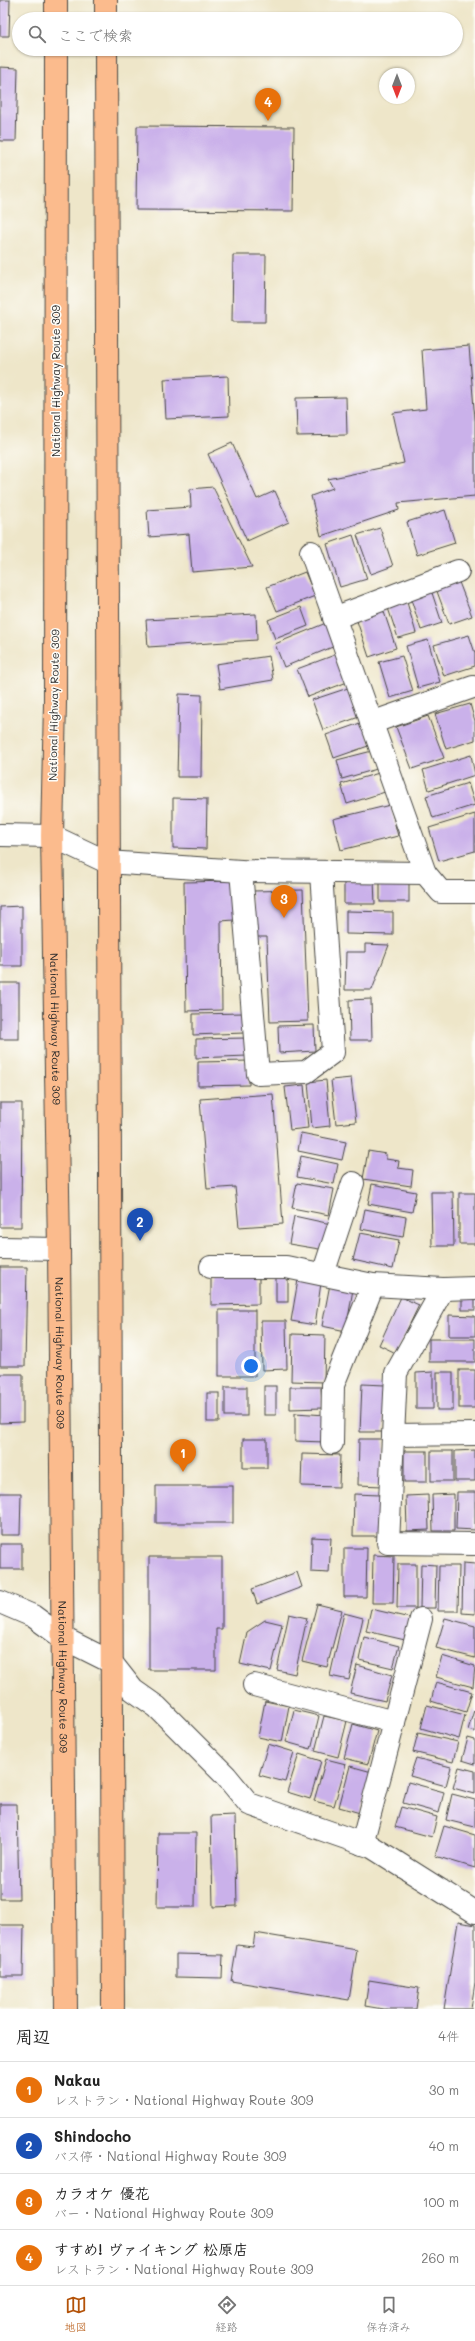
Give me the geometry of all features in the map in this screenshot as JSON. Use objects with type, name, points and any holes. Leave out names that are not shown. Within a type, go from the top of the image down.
[{"type":"highway","points":[[56,0],[56,12]]},
{"type":"highway","points":[[106,0],[106,12]]},
{"type":"highway","name":"National Highway Route 309","points":[[56,56],[55,703],[52,836],[59,1249],[66,2009]]},
{"type":"highway","points":[[106,56],[113,2009]]},
{"type":"street","points":[[310,552],[425,873],[441,892],[475,892]]},
{"type":"street","points":[[334,618],[458,571]]},
{"type":"street","points":[[371,723],[473,687]]},
{"type":"street","points":[[0,835],[52,836],[108,862],[241,871],[425,873]]},
{"type":"street","points":[[241,871],[258,1074],[306,1072],[333,1052],[321,873]]},
{"type":"street","points":[[323,1274],[354,1183]]},
{"type":"street","points":[[0,1248],[59,1249]]},
{"type":"street","points":[[211,1267],[286,1267],[373,1285],[443,1289],[475,1288]]},
{"type":"street","points":[[332,1443],[333,1385],[373,1285]]},
{"type":"street","points":[[443,1289],[396,1373],[388,1543],[475,1544]]},
{"type":"street","points":[[393,1435],[475,1434]]},
{"type":"street","points":[[0,1602],[33,1616],[63,1638],[111,1662],[133,1690],[157,1707],[226,1776],[249,1804],[372,1847],[475,1912]]},
{"type":"street","points":[[362,1844],[421,1619]]},
{"type":"street","points":[[254,1685],[394,1722]]},
{"type":"building","points":[[0,0],[10,0],[9,36],[0,36]]},
{"type":"building","points":[[0,67],[18,68],[16,141],[0,141]]},
{"type":"building","points":[[137,126],[294,127],[293,211],[136,210]]},
{"type":"building","points":[[233,255],[266,255],[265,322],[232,322]]},
{"type":"building","points":[[469,346],[475,421],[475,496],[398,503],[399,510],[321,536],[311,496],[333,488],[328,479],[404,463],[393,413],[426,409],[422,350]]},
{"type":"building","points":[[228,376],[229,416],[166,419],[164,379]]},
{"type":"building","points":[[346,397],[347,435],[297,436],[296,398]]},
{"type":"building","points":[[232,443],[257,499],[275,491],[289,522],[247,541],[208,454]]},
{"type":"building","points":[[213,487],[252,567],[192,572],[189,534],[149,537],[147,510],[191,507],[190,489]]},
{"type":"building","points":[[445,510],[455,543],[417,555],[407,522]]},
{"type":"building","points":[[380,528],[393,566],[371,574],[357,535]]},
{"type":"building","points":[[353,535],[367,579],[340,587],[327,544]]},
{"type":"building","points":[[305,572],[315,596],[277,611],[267,587]]},
{"type":"building","points":[[457,577],[472,616],[449,624],[435,586]]},
{"type":"building","points":[[431,590],[442,623],[421,630],[410,596]]},
{"type":"building","points":[[406,599],[416,633],[398,638],[387,605]]},
{"type":"building","points":[[382,606],[396,648],[369,657],[355,615]]},
{"type":"building","points":[[301,607],[308,626],[275,639],[268,620]]},
{"type":"building","points":[[256,614],[257,640],[148,647],[146,620]]},
{"type":"building","points":[[326,623],[335,646],[284,667],[275,644]]},
{"type":"building","points":[[469,635],[475,653],[475,666],[444,676],[434,645]]},
{"type":"building","points":[[428,640],[440,682],[418,688],[406,646]]},
{"type":"building","points":[[340,653],[350,681],[308,697],[297,669]]},
{"type":"building","points":[[269,656],[273,680],[220,689],[216,664]]},
{"type":"building","points":[[402,656],[413,691],[390,698],[379,662]]},
{"type":"building","points":[[348,688],[359,717],[323,730],[312,700]]},
{"type":"building","points":[[179,694],[202,695],[201,777],[177,777]]},
{"type":"building","points":[[470,704],[475,721],[475,740],[446,749],[435,714]]},
{"type":"building","points":[[428,716],[444,758],[412,769],[396,727]]},
{"type":"building","points":[[363,722],[371,745],[334,758],[326,735]]},
{"type":"building","points":[[372,751],[377,769],[342,779],[337,760]]},
{"type":"building","points":[[471,755],[475,775],[429,790],[423,770]]},
{"type":"building","points":[[379,773],[385,792],[347,804],[341,784]]},
{"type":"building","points":[[468,783],[475,805],[433,818],[426,796]]},
{"type":"building","points":[[173,798],[207,799],[206,849],[173,848]]},
{"type":"building","points":[[390,805],[398,836],[341,850],[333,819]]},
{"type":"building","points":[[475,814],[475,851],[439,861],[429,828]]},
{"type":"building","points":[[374,880],[375,904],[344,904],[344,881]]},
{"type":"building","points":[[233,881],[234,920],[221,921],[222,1010],[186,1011],[184,882]]},
{"type":"building","points":[[380,882],[409,882],[409,902],[380,902]]},
{"type":"building","points":[[303,890],[308,1021],[270,1022],[267,937],[254,937],[252,891]]},
{"type":"building","points":[[22,906],[22,966],[0,966],[0,907]]},
{"type":"building","points":[[346,911],[393,912],[393,935],[346,934]]},
{"type":"building","points":[[365,944],[389,945],[372,990],[345,990],[346,952],[365,952]]},
{"type":"building","points":[[0,983],[19,983],[19,1039],[0,1039]]},
{"type":"building","points":[[371,999],[372,1040],[350,1040],[349,1000]]},
{"type":"building","points":[[244,1013],[244,1033],[193,1035],[193,1014]]},
{"type":"building","points":[[314,1025],[315,1051],[279,1053],[278,1026]]},
{"type":"building","points":[[246,1038],[247,1056],[196,1058],[196,1039]]},
{"type":"building","points":[[249,1061],[249,1085],[198,1086],[198,1062]]},
{"type":"building","points":[[351,1078],[356,1122],[336,1124],[331,1080]]},
{"type":"building","points":[[326,1080],[330,1126],[312,1128],[308,1082]]},
{"type":"building","points":[[304,1085],[308,1128],[290,1130],[285,1087]]},
{"type":"building","points":[[273,1094],[283,1224],[239,1227],[235,1187],[207,1189],[200,1099]]},
{"type":"building","points":[[0,1103],[22,1103],[21,1227],[0,1227]]},
{"type":"building","points":[[301,1133],[346,1142],[342,1160],[298,1151]]},
{"type":"building","points":[[368,1151],[386,1154],[386,1159],[399,1161],[398,1168],[413,1170],[411,1186],[363,1179]]},
{"type":"building","points":[[301,1156],[338,1164],[334,1184],[297,1177]]},
{"type":"building","points":[[297,1183],[334,1189],[329,1215],[292,1208]]},
{"type":"building","points":[[372,1184],[416,1192],[412,1212],[368,1204]]},
{"type":"building","points":[[431,1192],[453,1192],[454,1246],[432,1246]]},
{"type":"building","points":[[459,1193],[475,1193],[475,1244],[459,1244]]},
{"type":"building","points":[[365,1209],[406,1217],[403,1237],[361,1229]]},
{"type":"building","points":[[294,1216],[331,1224],[325,1250],[289,1244]]},
{"type":"building","points":[[360,1233],[399,1240],[393,1269],[353,1260]]},
{"type":"building","points":[[0,1267],[27,1267],[25,1366],[0,1366]]},
{"type":"building","points":[[211,1274],[259,1274],[259,1304],[211,1305]]},
{"type":"building","points":[[276,1278],[288,1278],[288,1302],[276,1302]]},
{"type":"building","points":[[298,1280],[321,1283],[315,1325],[291,1321]]},
{"type":"building","points":[[330,1284],[353,1289],[346,1331],[322,1326]]},
{"type":"building","points":[[462,1292],[475,1292],[475,1310],[462,1310]]},
{"type":"building","points":[[401,1297],[419,1305],[396,1353],[379,1345]]},
{"type":"building","points":[[219,1310],[255,1310],[255,1376],[219,1376]]},
{"type":"building","points":[[449,1315],[475,1316],[475,1336],[449,1336]]},
{"type":"building","points":[[261,1321],[286,1321],[287,1369],[262,1370]]},
{"type":"building","points":[[292,1334],[325,1335],[324,1382],[291,1381]]},
{"type":"building","points":[[429,1339],[475,1339],[475,1362],[429,1362]]},
{"type":"building","points":[[459,1370],[475,1370],[475,1408],[459,1408]]},
{"type":"building","points":[[433,1372],[433,1409],[416,1409],[416,1373]]},
{"type":"building","points":[[437,1372],[453,1372],[453,1410],[437,1410]]},
{"type":"building","points":[[0,1374],[23,1374],[23,1422],[0,1423]]},
{"type":"building","points":[[362,1384],[385,1385],[383,1432],[360,1432]]},
{"type":"building","points":[[264,1386],[276,1386],[276,1415],[264,1415]]},
{"type":"building","points":[[225,1387],[247,1387],[247,1416],[225,1416]]},
{"type":"building","points":[[290,1387],[321,1387],[322,1408],[290,1409]]},
{"type":"building","points":[[207,1393],[219,1393],[219,1422],[207,1422]]},
{"type":"building","points":[[295,1413],[326,1415],[326,1442],[295,1441]]},
{"type":"building","points":[[243,1439],[267,1439],[267,1468],[243,1468]]},
{"type":"building","points":[[359,1439],[383,1439],[382,1486],[358,1485]]},
{"type":"building","points":[[475,1450],[475,1481],[455,1481],[455,1451]]},
{"type":"building","points":[[404,1451],[427,1451],[427,1482],[404,1482]]},
{"type":"building","points":[[431,1451],[453,1451],[453,1481],[431,1481]]},
{"type":"building","points":[[302,1454],[340,1455],[339,1487],[301,1486]]},
{"type":"building","points":[[156,1486],[233,1486],[233,1523],[156,1523]]},
{"type":"building","points":[[457,1492],[475,1492],[475,1530],[456,1529]]},
{"type":"building","points":[[0,1493],[21,1493],[20,1535],[0,1535]]},
{"type":"building","points":[[354,1494],[380,1495],[379,1536],[353,1536]]},
{"type":"building","points":[[454,1494],[454,1531],[433,1531],[432,1495]]},
{"type":"building","points":[[428,1495],[429,1530],[407,1531],[406,1496]]},
{"type":"building","points":[[312,1537],[331,1538],[329,1573],[311,1572]]},
{"type":"building","points":[[0,1544],[22,1544],[22,1569],[0,1569]]},
{"type":"building","points":[[344,1548],[367,1548],[366,1597],[344,1597]]},
{"type":"building","points":[[373,1555],[394,1556],[393,1603],[372,1603]]},
{"type":"building","points":[[149,1557],[222,1557],[222,1629],[216,1629],[216,1670],[149,1670]]},
{"type":"building","points":[[463,1563],[475,1564],[475,1614],[462,1613]]},
{"type":"building","points":[[398,1564],[416,1564],[416,1608],[397,1608]]},
{"type":"building","points":[[421,1564],[436,1565],[435,1608],[420,1608]]},
{"type":"building","points":[[439,1566],[459,1566],[458,1611],[438,1611]]},
{"type":"building","points":[[297,1572],[302,1587],[257,1604],[252,1589]]},
{"type":"building","points":[[317,1604],[342,1610],[327,1667],[302,1661]]},
{"type":"building","points":[[371,1609],[410,1618],[405,1640],[366,1631]]},
{"type":"building","points":[[344,1613],[363,1618],[349,1680],[330,1676]]},
{"type":"building","points":[[289,1614],[307,1618],[295,1674],[277,1670]]},
{"type":"building","points":[[445,1618],[475,1626],[475,1658],[436,1648]]},
{"type":"building","points":[[265,1620],[282,1624],[271,1671],[240,1664],[247,1632]]},
{"type":"building","points":[[364,1637],[399,1646],[393,1668],[359,1660]]},
{"type":"building","points":[[442,1656],[475,1666],[473,1687],[436,1677]]},
{"type":"building","points":[[357,1665],[392,1675],[385,1701],[350,1693]]},
{"type":"building","points":[[436,1682],[472,1692],[466,1712],[431,1701]]},
{"type":"building","points":[[265,1701],[289,1706],[282,1742],[258,1737]]},
{"type":"building","points":[[427,1705],[465,1715],[459,1739],[421,1728]]},
{"type":"building","points":[[294,1710],[319,1716],[311,1749],[286,1742]]},
{"type":"building","points":[[474,1710],[475,1711],[475,1732],[468,1730]]},
{"type":"building","points":[[324,1716],[347,1721],[338,1757],[315,1751]]},
{"type":"building","points":[[353,1724],[377,1731],[368,1764],[344,1758]]},
{"type":"building","points":[[418,1733],[458,1742],[453,1762],[413,1752]]},
{"type":"building","points":[[468,1738],[475,1740],[475,1764],[462,1760]]},
{"type":"building","points":[[268,1744],[294,1752],[285,1782],[259,1775]]},
{"type":"building","points":[[299,1754],[321,1761],[310,1799],[287,1792]]},
{"type":"building","points":[[416,1758],[451,1767],[446,1786],[410,1776]]},
{"type":"building","points":[[326,1759],[346,1764],[334,1806],[314,1801]]},
{"type":"building","points":[[350,1766],[372,1772],[360,1813],[339,1807]]},
{"type":"building","points":[[459,1767],[475,1771],[475,1794],[453,1788]]},
{"type":"building","points":[[408,1782],[444,1792],[439,1813],[403,1803]]},
{"type":"building","points":[[452,1794],[475,1800],[475,1827],[446,1820]]},
{"type":"building","points":[[0,1804],[17,1804],[19,1899],[0,1899]]},
{"type":"building","points":[[401,1807],[437,1817],[432,1837],[395,1827]]},
{"type":"building","points":[[235,1815],[237,1906],[213,1907],[211,1816]]},
{"type":"building","points":[[444,1826],[475,1835],[475,1868],[435,1856]]},
{"type":"building","points":[[158,1833],[196,1833],[195,1907],[157,1907]]},
{"type":"building","points":[[458,1922],[475,1925],[475,1982],[471,2009],[444,2009]]},
{"type":"building","points":[[0,1925],[24,1925],[23,1976],[0,1976]]},
{"type":"building","points":[[255,1933],[357,1950],[349,2000],[231,1981],[237,1945],[253,1947]]},
{"type":"building","points":[[176,1954],[223,1955],[222,1978],[176,1977]]},
{"type":"building","points":[[369,1980],[419,1988],[416,2009],[383,2009],[365,2006]]},
{"type":"place","name":"すすめ! ヴァイキング 松原店","points":[[268,121]]},
{"type":"place","name":"カラオケ 優花","points":[[284,918]]},
{"type":"place","name":"Shindocho","points":[[140,1241]]},
{"type":"place","name":"Nakau","points":[[183,1472]]}]
